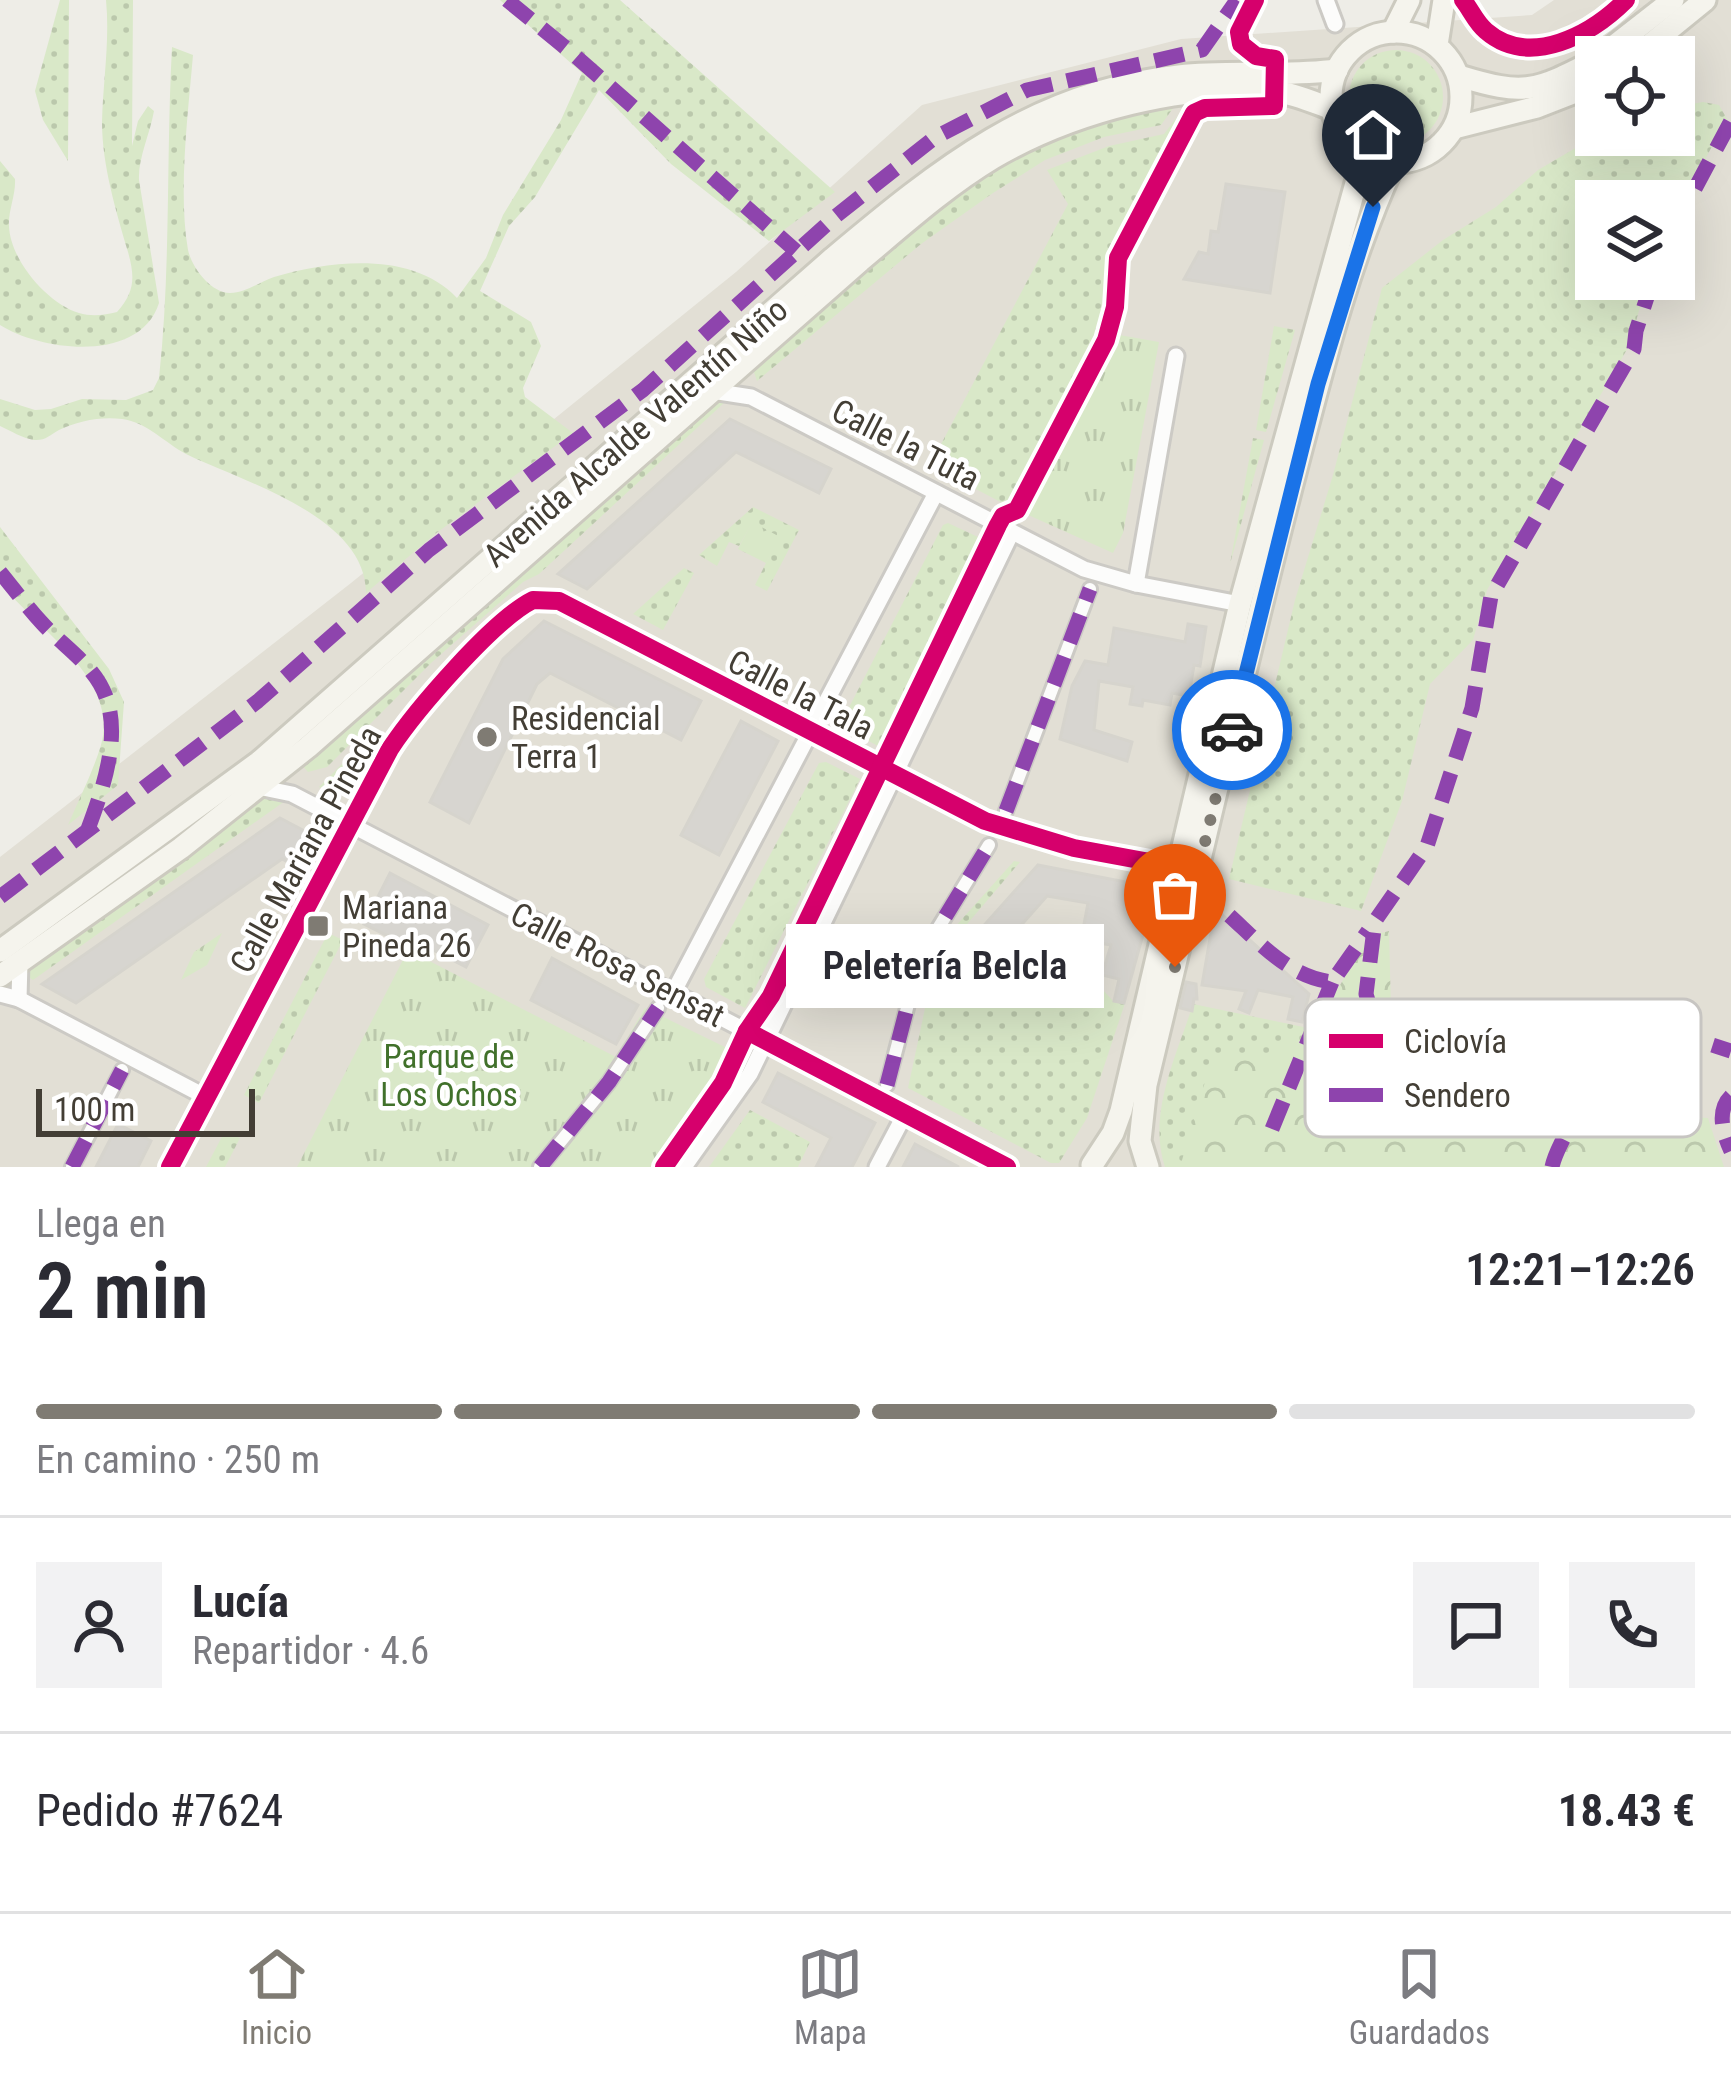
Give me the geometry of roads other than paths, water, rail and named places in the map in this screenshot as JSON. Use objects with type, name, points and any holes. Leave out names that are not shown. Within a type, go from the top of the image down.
[{"type":"main road","points":[[1393,32],[1409,0]]},
{"type":"main road","points":[[1437,45],[1444,0]]},
{"type":"main road","points":[[1626,36],[1673,0]]},
{"type":"main road","points":[[1661,36],[1705,0]]},
{"type":"main road","points":[[1393,32],[1437,45],[1459,76],[1461,112],[1454,128],[1423,158],[1394,163],[1364,154],[1343,135],[1332,109],[1337,70],[1360,43],[1393,32]]},
{"type":"main road","name":"Avenida Alcalde Valentín Niño","points":[[0,976],[10,956],[259,762],[832,258],[946,166],[1034,115],[1126,84],[1178,76],[1337,70]]},
{"type":"main road","points":[[1459,76],[1520,90],[1575,70]]},
{"type":"main road","name":"Avenida Alcalde Valentín Niño","points":[[10,956],[163,861],[259,787],[712,391],[949,188],[991,159],[1114,107],[1208,93],[1274,92],[1332,109]]},
{"type":"main road","points":[[1454,128],[1575,92]]},
{"type":"main road","points":[[1091,1166],[1121,1111],[1240,604],[1364,154]]},
{"type":"main road","points":[[1145,1167],[1140,1142],[1146,1085],[1272,564],[1318,384],[1373,207],[1394,163]]},
{"type":"main road","points":[[1091,1166],[1125,1159],[1145,1167]]},
{"type":"street","points":[[1326,0],[1335,24]]},
{"type":"street","points":[[1136,584],[1176,356]]},
{"type":"street","points":[[747,361],[751,397]]},
{"type":"street","name":"Calle la Tuta","points":[[712,391],[751,397],[1084,569],[1240,604]]},
{"type":"street","points":[[673,993],[936,493]]},
{"type":"street","points":[[684,1167],[735,1099],[766,1042],[1012,532]]},
{"type":"street","points":[[1006,811],[1090,590]]},
{"type":"street","name":"Calle la Tala","points":[[541,598],[560,602],[985,821],[1025,836],[1178,867]]},
{"type":"street","name":"Calle Mariana Pineda","points":[[170,1167],[390,749],[420,708],[525,604],[541,598]]},
{"type":"street","points":[[292,794],[294,758]]},
{"type":"street","name":"Calle Rosa Sensat","points":[[259,787],[292,794],[1007,1167]]},
{"type":"street","points":[[887,1085],[920,958],[989,845]]},
{"type":"street","points":[[10,956],[19,999]]},
{"type":"street","points":[[0,994],[19,999],[206,1096]]},
{"type":"street","points":[[540,1167],[609,1082],[658,1008]]},
{"type":"street","points":[[72,1167],[122,1070]]},
{"type":"street","points":[[877,1167],[905,1114]]},
{"type":"place","name":"Residencial Terra 1","points":[[487,737]]},
{"type":"place","name":"Mariana Pineda 26","points":[[318,926]]},
{"type":"place","name":"Peletería Belcla","points":[[1175,967]]},
{"type":"park label","name":"Parque de Los Ochos","points":[[449,1075]]}]
